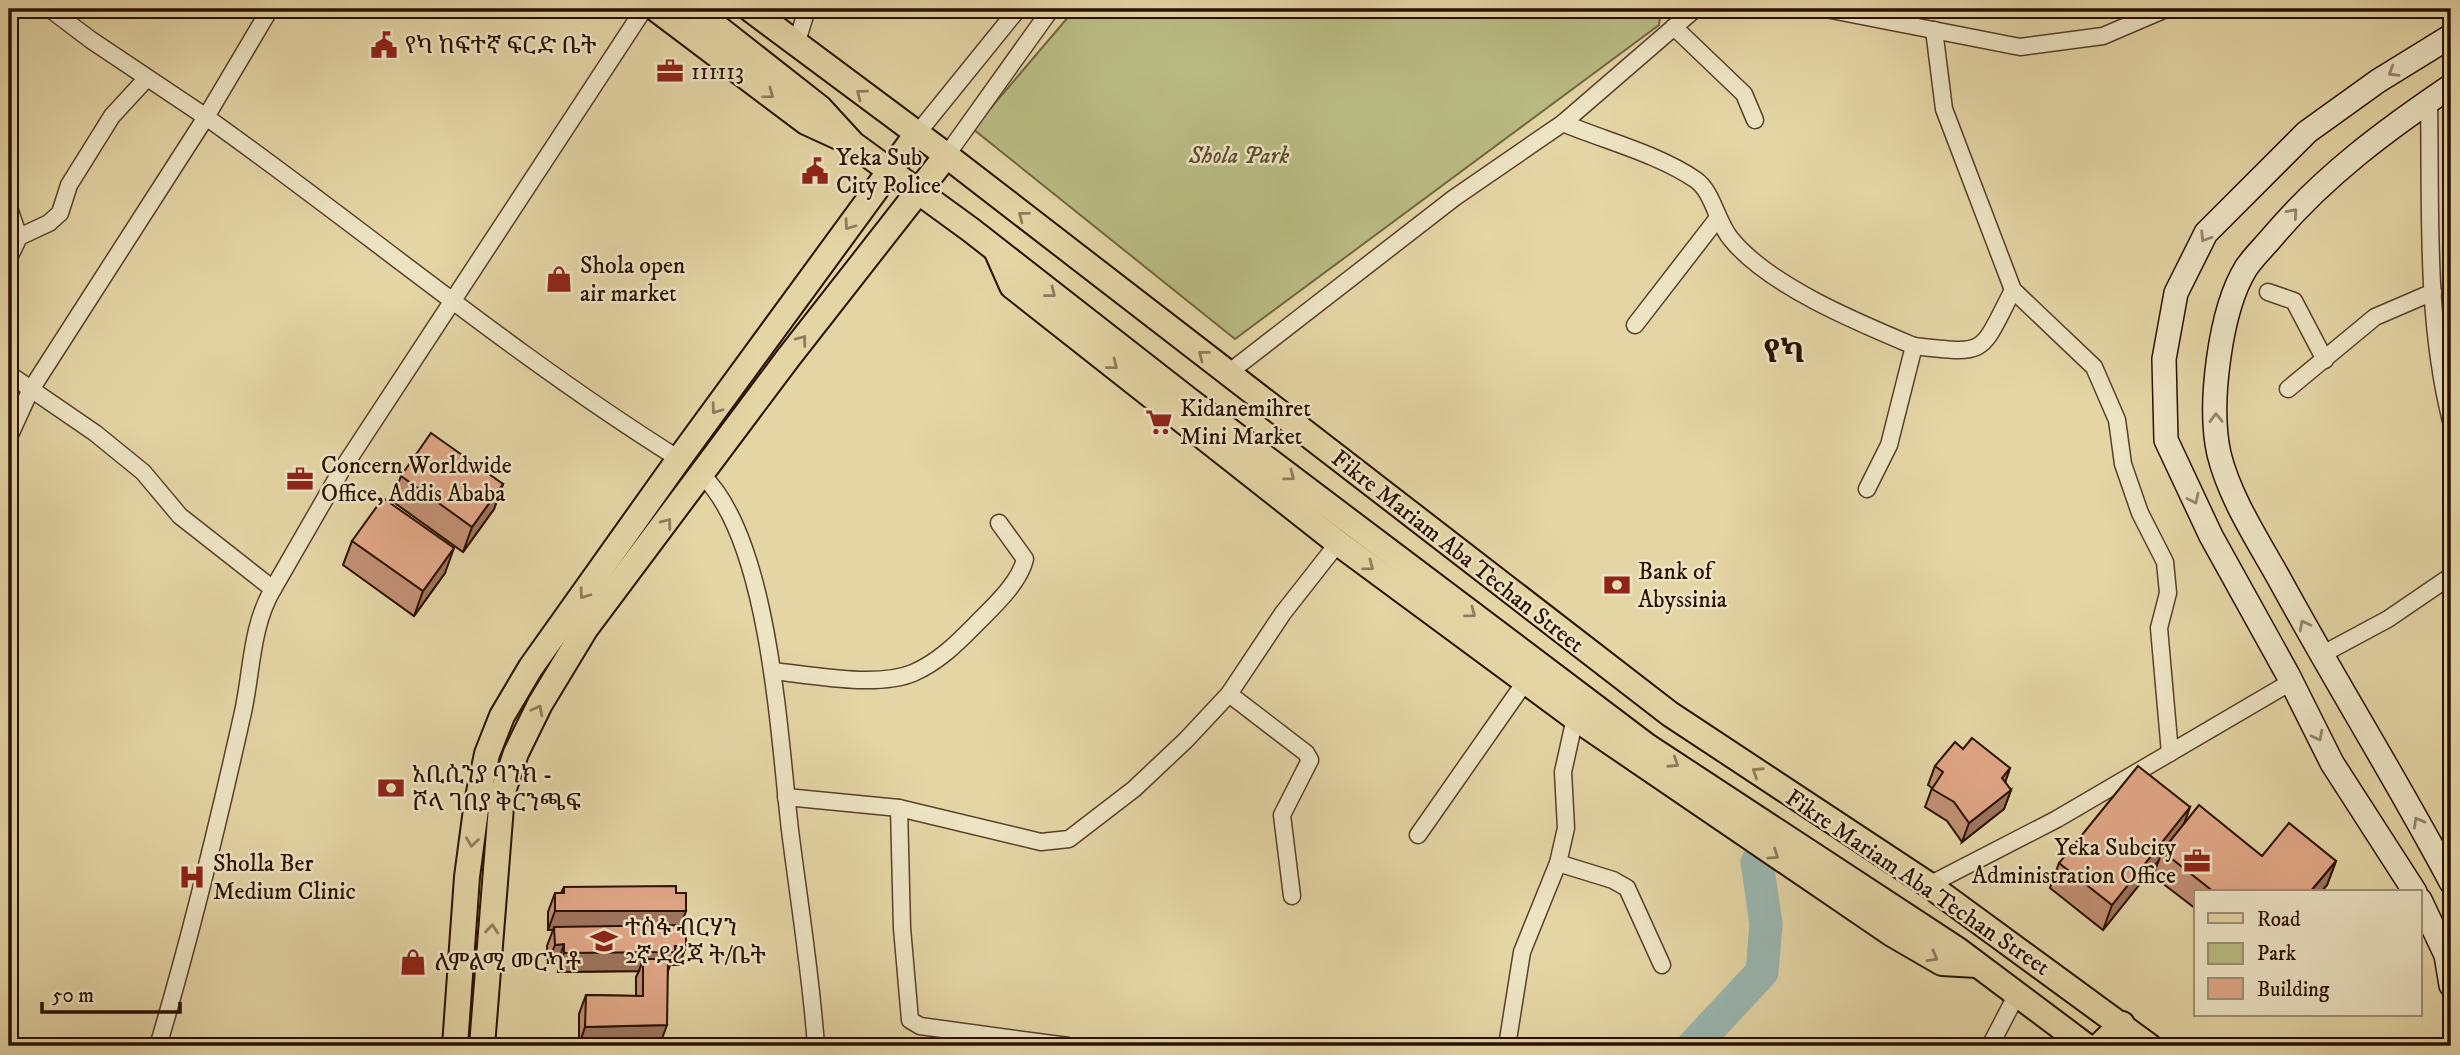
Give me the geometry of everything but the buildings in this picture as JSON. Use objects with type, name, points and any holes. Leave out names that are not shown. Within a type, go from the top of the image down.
[{"type":"main road","points":[[656,9],[806,122],[853,144]]},
{"type":"main road","name":"Fikre Mariam Aba Techan Street","points":[[694,9],[820,108],[853,144],[1647,746],[1978,965],[2086,1046]]},
{"type":"main road","name":"Fikre Mariam Aba Techan Street","points":[[750,9],[946,156],[1670,714],[1929,885],[2149,1046]]},
{"type":"main road","points":[[2414,890],[2332,763],[2211,536],[2166,440],[2164,359],[2176,293],[2206,233],[2307,132],[2378,81],[2451,36]]},
{"type":"main road","points":[[2451,86],[2352,157],[2312,191],[2246,268],[2226,317],[2216,401],[2219,454],[2241,508],[2321,655],[2371,736],[2451,882]]},
{"type":"main road","points":[[455,1046],[467,877],[477,802],[487,754],[502,716],[531,667],[679,459],[916,135]]},
{"type":"main road","points":[[482,1046],[502,794],[516,753],[540,704],[586,628],[946,156]]},
{"type":"main road","points":[[997,251],[1012,286],[1338,543],[1575,719],[1892,934],[1941,963],[1978,965]]},
{"type":"main road","points":[[1647,746],[1670,714]]},
{"type":"main road","points":[[2422,904],[2446,955],[2451,985]]},
{"type":"main road","points":[[462,968],[489,969]]},
{"type":"main road","points":[[2099,1046],[2122,1024]]},
{"type":"street","points":[[50,9],[286,174],[548,374],[679,459]]},
{"type":"street","points":[[9,437],[30,391],[206,117],[270,9]]},
{"type":"street","points":[[158,1046],[187,948],[244,710],[260,611],[341,471],[454,303],[555,141],[644,9]]},
{"type":"street","points":[[796,45],[807,9]]},
{"type":"street","points":[[916,135],[1018,9]]},
{"type":"street","points":[[946,156],[1051,9]]},
{"type":"street","points":[[1227,374],[1454,198],[1563,123],[1695,9]]},
{"type":"street","points":[[1826,9],[2020,47],[2103,36],[2166,9]]},
{"type":"street","points":[[1674,27],[1744,94],[1755,120]]},
{"type":"street","points":[[1934,30],[1944,109],[2013,290],[2094,367],[2117,420],[2123,464],[2140,513],[2165,562],[2168,593],[2159,628],[2169,753]]},
{"type":"street","points":[[9,258],[19,237],[49,223],[60,213],[69,185],[112,116],[147,78]]},
{"type":"street","points":[[2429,101],[2433,292],[2438,349],[2451,421]]},
{"type":"street","points":[[1563,123],[1676,169],[1698,181],[1717,219],[1732,241],[1796,291],[1914,346],[1966,353],[1976,349],[1985,341],[2013,290]]},
{"type":"street","points":[[9,208],[19,237]]},
{"type":"street","points":[[1635,325],[1717,219]]},
{"type":"street","points":[[2268,292],[2294,301],[2325,360]]},
{"type":"street","points":[[2288,389],[2375,317],[2433,292]]},
{"type":"street","points":[[1867,489],[1889,445],[1914,346]]},
{"type":"street","points":[[9,374],[106,441],[143,472],[180,516],[273,589]]},
{"type":"street","points":[[703,476],[720,493],[733,519],[756,592],[773,671],[816,1046]]},
{"type":"street","points":[[773,671],[850,679],[888,677],[910,674],[934,662],[990,610],[1022,569],[1025,559],[999,523]]},
{"type":"street","points":[[786,797],[899,808],[1041,842],[1069,839],[1134,789],[1186,740],[1228,694],[1283,613],[1338,543]]},
{"type":"street","points":[[2321,655],[2388,619],[2451,576]]},
{"type":"street","points":[[1418,835],[1525,682]]},
{"type":"street","points":[[1929,885],[2057,819],[2291,682]]},
{"type":"street","points":[[1228,694],[1306,753],[1310,760],[1282,816],[1292,896]]},
{"type":"street","points":[[1507,1046],[1522,952],[1558,863],[1566,828],[1563,772],[1575,719]]},
{"type":"street","points":[[899,808],[902,928],[910,1020],[920,1026],[1068,1046]]},
{"type":"street","points":[[1558,863],[1613,880],[1627,888],[1662,965]]},
{"type":"street","points":[[1990,1046],[2017,994]]},
{"type":"green space","name":"Shola Park","points":[[1075,9],[1661,9],[1659,25],[1235,339],[973,129]]},
{"type":"waterway","points":[[1693,1046],[1762,972],[1766,924],[1757,862]]},
{"type":"place","name":"የካ ከፍተኛ ፍርድ ቤት","points":[[384,45]]},
{"type":"place","name":"111113","points":[[670,71]]},
{"type":"place","name":"Yeka Sub City Police","points":[[815,171]]},
{"type":"place","name":"Shola open air market","points":[[559,279]]},
{"type":"place","name":"Kidanemihret Mini Market","points":[[1159,422]]},
{"type":"place","name":"Concern Worldwide Office, Addis Ababa","points":[[300,479]]},
{"type":"place","name":"Bank of Abyssinia","points":[[1617,585]]},
{"type":"place","name":"አቢሲንያ ባንክ - ሾላ ገበያ ቅርንጫፍ","points":[[391,788]]},
{"type":"place","name":"Yeka Subcity Administration Office","points":[[2197,861]]},
{"type":"place","name":"Sholla Ber Medium Clinic","points":[[192,877]]},
{"type":"place","name":"ተስፋ ብርሃን 2ኛ ደረጃ ት/ቤት","points":[[604,941]]},
{"type":"place","name":"ለምልሚ መርካቶ","points":[[413,962]]},
{"type":"district","name":"የካ","points":[[1784,351]]}]
